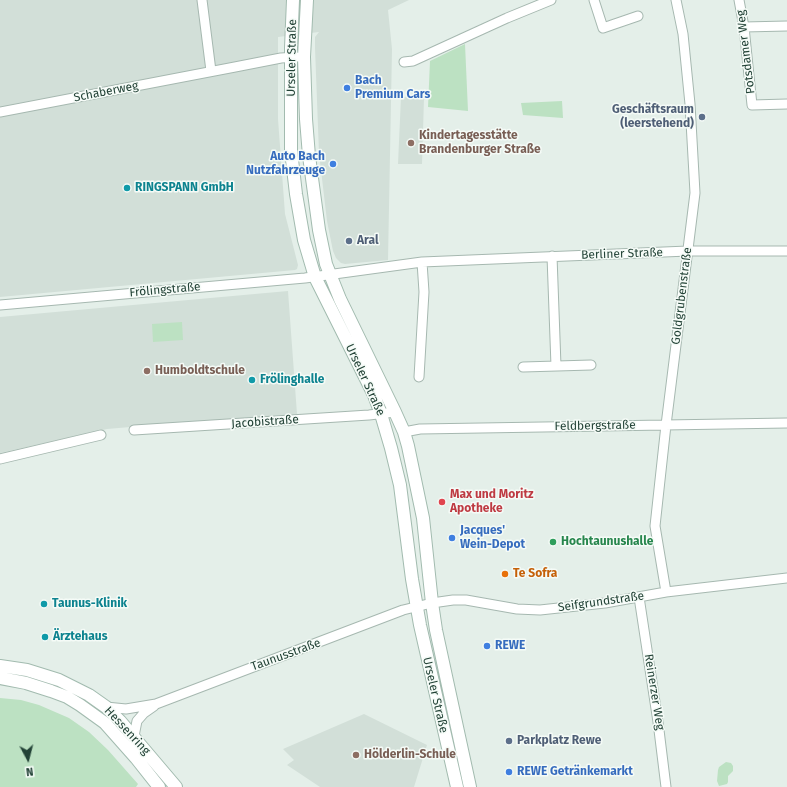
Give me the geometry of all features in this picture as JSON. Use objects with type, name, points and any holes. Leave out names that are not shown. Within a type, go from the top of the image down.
[{"type":"street","points":[[202,0],[211,71]]},
{"type":"street","name":"Urseler Straße","points":[[293,0],[291,58],[291,151],[295,187],[304,240],[315,277],[374,395],[381,414],[400,485],[416,607],[457,787]]},
{"type":"street","name":"Urseler Straße","points":[[307,0],[304,57],[306,119],[310,170],[326,264],[340,299],[404,432],[416,480],[423,518],[432,604],[470,787]]},
{"type":"street","points":[[404,62],[413,61],[507,18],[551,0]]},
{"type":"street","points":[[594,0],[602,28],[638,16]]},
{"type":"street","name":"Goldgrubenstraße","points":[[666,592],[655,526],[666,425],[694,206],[695,183],[691,111],[684,41],[676,0]]},
{"type":"street","name":"Potsdamer Weg","points":[[739,0],[744,27],[752,105],[787,104]]},
{"type":"street","points":[[744,27],[787,26]]},
{"type":"street","name":"Schaberweg","points":[[0,112],[281,58],[304,57]]},
{"type":"street","name":"Berliner Straße","points":[[330,274],[422,262],[688,251],[787,251]]},
{"type":"street","points":[[552,256],[556,366]]},
{"type":"street","points":[[419,377],[424,292],[422,262]]},
{"type":"street","name":"Frölingstraße","points":[[0,305],[315,277],[330,274]]},
{"type":"street","points":[[523,367],[591,365]]},
{"type":"street","name":"Jacobistraße","points":[[134,430],[395,412]]},
{"type":"street","name":"Feldbergstraße","points":[[404,432],[414,429],[787,423]]},
{"type":"street","points":[[0,459],[101,434]]},
{"type":"street","name":"Seifgrundstraße","points":[[416,607],[453,600],[466,600],[517,609],[540,610],[605,603],[666,592],[787,578]]},
{"type":"street","name":"Reinerzer Weg","points":[[639,597],[658,722],[666,787]]},
{"type":"street","name":"Taunusstraße","points":[[106,707],[126,709],[156,704],[403,610],[416,607]]},
{"type":"street","name":"Hessenring","points":[[0,666],[27,670],[59,680],[89,695],[106,707],[134,736],[176,787]]},
{"type":"street","name":"Hessenring","points":[[0,678],[51,690],[80,705],[105,723],[136,758],[158,787]]},
{"type":"street","name":"Taunusstraße","points":[[134,736],[137,721],[144,713],[156,704]]},
{"type":"shaded area","points":[[0,0],[409,0],[388,10],[392,49],[388,260],[345,264],[341,263],[336,258],[333,251],[327,221],[319,153],[315,37],[319,32],[278,37],[278,119],[285,214],[298,265],[297,269],[0,297]]},
{"type":"shaded area","name":"Kindertagesstätte Brandenburger Straße","points":[[401,97],[424,98],[422,164],[398,164]]},
{"type":"shaded area","name":"Humboldtschule","points":[[288,291],[297,414],[107,429],[0,453],[0,317]]},
{"type":"shaded area","name":"Hölderlin-Schule","points":[[364,714],[427,745],[414,787],[320,787],[287,765],[294,760],[283,749]]},
{"type":"green space","points":[[465,44],[468,111],[428,107],[430,61]]},
{"type":"green space","points":[[562,101],[563,118],[523,115],[521,103]]},
{"type":"green space","points":[[182,322],[183,340],[153,342],[152,324]]},
{"type":"green space","points":[[0,698],[21,700],[39,705],[69,718],[89,732],[108,750],[138,784],[136,787],[0,787]]},
{"type":"green space","points":[[726,762],[731,763],[733,766],[733,771],[728,776],[727,784],[719,786],[717,781],[718,770],[719,767]]},
{"type":"place","name":"Bach Premium Cars","points":[[347,88]]},
{"type":"place","name":"Geschäftsraum (leerstehend)","points":[[702,117]]},
{"type":"place","name":"Kindertagesstätte Brandenburger Straße","points":[[411,143]]},
{"type":"place","name":"Auto Bach Nutzfahrzeuge","points":[[333,164]]},
{"type":"place","name":"RINGSPANN GmbH","points":[[127,188]]},
{"type":"place","name":"Aral","points":[[349,241]]},
{"type":"place","name":"Humboldtschule","points":[[147,371]]},
{"type":"place","name":"Frölinghalle","points":[[252,380]]},
{"type":"place","name":"Max und Moritz Apotheke","points":[[442,502]]},
{"type":"place","name":"Jacques' Wein-Depot","points":[[452,538]]},
{"type":"place","name":"Hochtaunushalle","points":[[553,542]]},
{"type":"place","name":"Te Sofra","points":[[505,574]]},
{"type":"place","name":"Taunus-Klinik","points":[[44,604]]},
{"type":"place","name":"Ärztehaus","points":[[45,637]]},
{"type":"place","name":"REWE","points":[[487,646]]},
{"type":"place","name":"Parkplatz Rewe","points":[[509,741]]},
{"type":"place","name":"Hölderlin-Schule","points":[[356,755]]},
{"type":"place","name":"REWE Getränkemarkt","points":[[509,772]]}]
